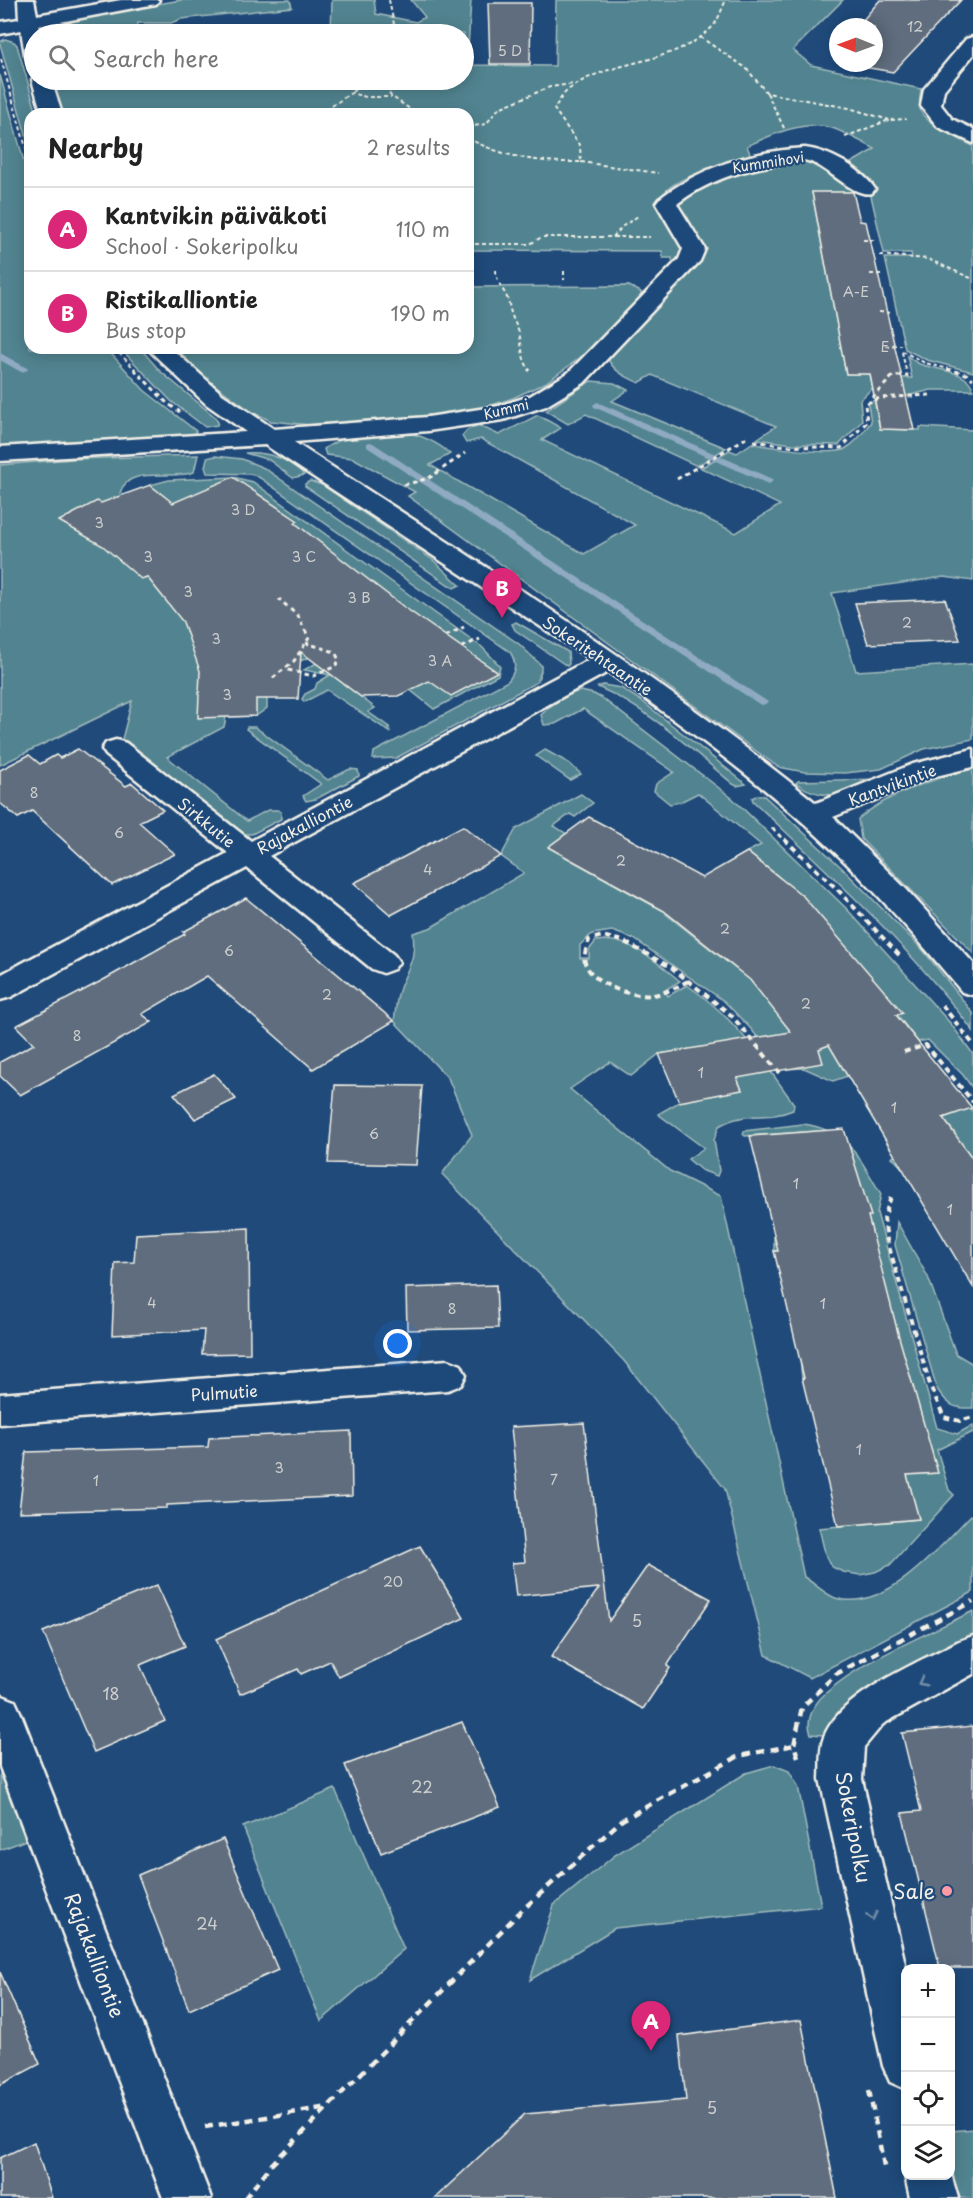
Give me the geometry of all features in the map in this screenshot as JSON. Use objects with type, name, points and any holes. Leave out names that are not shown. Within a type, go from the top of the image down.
[{"type":"street","points":[[26,0],[28,22]]},
{"type":"street","points":[[0,28],[150,0]]},
{"type":"street","points":[[973,43],[934,89],[931,106],[945,123],[973,137]]},
{"type":"street","points":[[45,90],[50,108]]},
{"type":"street","name":"Kummihovi","points":[[689,261],[694,249],[666,203],[698,179],[731,166],[808,154],[836,165],[865,189]]},
{"type":"street","name":"Kummi","points":[[0,454],[428,423],[503,413],[538,401],[576,378],[689,261]]},
{"type":"street","name":"Sokeritehtaantie","points":[[165,354],[214,399],[609,660],[687,715],[812,814],[918,918],[973,984]]},
{"type":"street","name":"Rajakalliontie","points":[[0,989],[609,660]]},
{"type":"street","name":"Sirkkutie","points":[[116,749],[383,962]]},
{"type":"street","name":"Kantvikintie","points":[[812,814],[923,770],[973,758]]},
{"type":"street","name":"Pulmutie","points":[[0,1409],[448,1375]]},
{"type":"street","name":"Sokeripolku","points":[[901,2044],[841,1779],[843,1740],[868,1711],[973,1654]]},
{"type":"street","name":"Rajakalliontie","points":[[0,1714],[187,2198]]},
{"type":"street","points":[[930,2180],[934,2198]]},
{"type":"path","points":[[388,0],[394,24]]},
{"type":"path","points":[[474,126],[486,124],[499,108],[550,87],[574,84],[656,58],[700,37],[723,14],[726,0]]},
{"type":"path","points":[[700,37],[738,62],[760,80],[786,130]]},
{"type":"path","points":[[0,55],[24,141]]},
{"type":"path","points":[[574,84],[558,98],[554,109],[580,146],[581,162]]},
{"type":"path","points":[[329,108],[355,90]]},
{"type":"path","points":[[388,90],[392,97],[405,108]]},
{"type":"path","points":[[351,93],[366,97],[392,97]]},
{"type":"path","points":[[766,93],[849,108],[889,120],[850,136],[838,137]]},
{"type":"path","points":[[474,141],[489,149],[521,158],[555,163],[581,162],[698,179]]},
{"type":"path","points":[[474,244],[530,244],[542,237],[687,237]]},
{"type":"path","points":[[863,240],[876,240]]},
{"type":"path","points":[[880,255],[922,256],[943,263],[973,279]]},
{"type":"path","points":[[496,270],[496,280],[509,304],[508,312],[518,331],[524,363],[531,372],[559,388]]},
{"type":"path","points":[[564,271],[564,280]]},
{"type":"path","points":[[870,274],[884,274]]},
{"type":"path","points":[[879,312],[893,312]]},
{"type":"path","points":[[885,346],[901,345]]},
{"type":"path","points":[[754,441],[786,446],[841,448],[867,422],[865,404],[892,376],[907,376],[902,351],[925,363],[966,374],[973,379]]},
{"type":"path","points":[[872,398],[919,398],[930,395]]},
{"type":"path","points":[[677,479],[746,438]]},
{"type":"path","points":[[404,485],[420,483],[432,478],[465,453]]},
{"type":"path","points":[[273,678],[288,670],[304,649],[309,638],[301,619],[279,598]]},
{"type":"path","points":[[446,636],[464,627]]},
{"type":"path","points":[[462,647],[480,639]]},
{"type":"path","points":[[288,670],[314,676],[336,666],[339,660],[335,652],[306,643]]},
{"type":"path","points":[[688,981],[667,993],[628,994],[608,987],[587,968],[584,958],[586,945],[593,938],[607,935],[649,953],[722,1005],[753,1038],[780,1073]]},
{"type":"path","points":[[904,1052],[926,1045],[973,1102]]},
{"type":"path","points":[[891,1197],[884,1218],[887,1240],[931,1388],[944,1418],[960,1421],[973,1417]]},
{"type":"path","points":[[245,2198],[272,2164],[520,1912],[622,1820],[739,1756],[794,1746]]},
{"type":"path","points":[[163,2134],[328,2107]]},
{"type":"green space","points":[[181,0],[290,0],[292,7],[181,19],[171,23],[66,24],[93,15]]},
{"type":"green space","points":[[332,0],[374,0],[376,14],[416,22],[425,17],[411,0],[471,0],[470,24],[331,24]]},
{"type":"green space","points":[[556,0],[843,0],[793,50],[811,65],[829,69],[829,72],[843,72],[921,89],[920,106],[925,117],[973,146],[973,372],[927,360],[905,349],[885,258],[912,258],[911,253],[884,253],[869,187],[846,166],[875,149],[849,135],[832,128],[811,125],[777,133],[747,146],[752,159],[697,174],[671,187],[662,195],[656,206],[682,243],[682,258],[673,264],[672,258],[663,258],[662,251],[474,250],[474,108],[60,108],[56,90],[474,90],[474,65],[555,66]]},
{"type":"green space","points":[[5,39],[17,45],[24,69],[24,90],[30,90],[35,108],[24,108],[24,128],[0,44]]},
{"type":"green space","points":[[0,75],[24,161],[24,354],[111,354],[144,390],[196,431],[194,436],[0,448]]},
{"type":"green space","points":[[800,157],[854,180],[853,192],[812,193],[846,374],[887,374],[860,400],[862,421],[839,445],[793,444],[757,439],[776,426],[652,375],[639,383],[618,372],[609,361],[614,348],[698,264],[704,252],[699,241],[671,205],[701,183]]},
{"type":"green space","points":[[629,286],[641,292],[641,298],[584,355],[545,383],[513,398],[474,411],[311,425],[271,421],[251,411],[197,372],[182,354],[474,354],[474,287]]},
{"type":"green space","points":[[126,354],[145,354],[160,371],[214,416],[218,422],[217,425],[205,427],[171,401]]},
{"type":"green space","points":[[907,356],[917,363],[960,375],[971,384],[973,390],[931,390],[907,396],[876,397],[897,378],[912,378]]},
{"type":"green space","points":[[591,381],[614,383],[628,390],[612,401],[726,448],[697,466],[586,414],[568,424],[546,411]]},
{"type":"green space","points":[[874,400],[880,429],[920,430],[920,427],[973,430],[973,581],[944,577],[832,593],[856,671],[973,664],[973,739],[924,749],[881,769],[845,773],[805,772],[778,767],[408,496],[415,492],[353,458],[326,455],[324,449],[340,440],[373,434],[409,433],[428,439],[450,454],[430,465],[584,554],[635,525],[481,439],[466,443],[462,436],[467,430],[478,425],[499,435],[538,415],[561,428],[542,440],[736,533],[780,505],[701,468],[729,450],[737,453],[752,443],[785,449],[828,452],[845,449],[871,422],[868,404]]},
{"type":"green space","points":[[245,453],[261,453],[278,457],[299,469],[304,475],[293,478],[269,460]]},
{"type":"green space","points":[[198,455],[194,472],[142,476],[125,484],[120,493],[267,687],[267,708],[256,716],[226,717],[224,727],[167,757],[247,821],[268,810],[281,812],[281,819],[252,834],[240,834],[121,743],[132,701],[0,765],[0,465],[73,459]]},
{"type":"green space","points":[[215,456],[242,459],[264,468],[519,644],[541,665],[537,682],[396,758],[373,759],[374,752],[508,681],[515,667],[510,652],[260,478],[252,474],[207,473],[205,467],[207,458]]},
{"type":"green space","points":[[233,477],[253,482],[482,647],[500,666],[498,675],[434,709],[410,690],[402,694],[358,662],[332,675],[375,708],[368,712],[389,727],[390,732],[327,690],[304,702],[302,699],[305,694],[315,689],[317,683],[330,675],[304,670],[326,658],[318,652],[295,664],[164,496],[150,485],[169,480]]},
{"type":"green space","points":[[310,481],[322,485],[433,560],[460,585],[454,588],[449,585],[305,486]]},
{"type":"green space","points":[[516,622],[568,652],[569,664],[567,666],[515,630],[512,624]]},
{"type":"green space","points":[[603,685],[621,688],[643,702],[746,784],[737,786],[733,784],[652,718],[598,687]]},
{"type":"green space","points":[[581,691],[603,699],[732,798],[846,908],[951,1024],[973,1054],[973,1089],[963,1075],[928,1040],[918,1042],[881,993],[777,875],[747,852],[761,845],[698,793],[670,804],[654,791],[656,784],[674,772],[583,709],[555,724],[544,725],[541,715],[545,711],[564,697]]},
{"type":"green space","points":[[255,727],[328,780],[350,769],[358,770],[359,776],[316,799],[306,801],[303,796],[321,784],[246,729]]},
{"type":"green space","points":[[545,750],[569,763],[581,774],[570,780],[536,756]]},
{"type":"green space","points":[[973,767],[973,953],[861,839],[858,819],[898,794]]},
{"type":"green space","points":[[879,779],[847,792],[828,795],[807,790],[796,783],[798,781]]},
{"type":"green space","points":[[581,794],[593,803],[575,817],[570,814],[554,826],[567,834],[549,848],[654,906],[694,874],[714,887],[666,914],[736,969],[785,942],[894,1060],[833,1081],[804,1068],[783,1069],[751,1029],[724,1001],[634,939],[612,931],[592,934],[580,945],[580,958],[589,958],[589,950],[596,941],[608,940],[630,946],[651,958],[680,981],[665,990],[668,996],[687,985],[704,997],[746,1039],[794,1104],[793,1110],[783,1113],[738,1118],[719,1126],[714,1140],[719,1171],[717,1176],[701,1170],[688,1159],[704,1148],[658,1114],[679,1102],[742,1090],[722,1044],[659,1054],[631,1076],[610,1062],[570,1089],[670,1171],[721,1196],[804,1577],[826,1593],[839,1599],[858,1600],[876,1595],[912,1573],[971,1515],[973,1517],[973,1592],[810,1678],[766,1655],[725,1489],[624,1361],[442,1174],[472,1135],[448,1078],[394,1021],[399,992],[413,956],[413,933],[430,928],[524,873],[501,856],[516,829]]},
{"type":"green space","points":[[763,795],[841,867],[923,950],[973,1013],[973,1031],[896,940],[840,883],[753,801],[752,798]]},
{"type":"green space","points":[[924,1052],[973,1112],[973,1159],[969,1154],[903,1169],[892,1157],[955,1133],[896,1062]]},
{"type":"green space","points":[[803,1124],[832,1132],[842,1139],[859,1158],[881,1194],[877,1213],[937,1428],[957,1434],[973,1425],[973,1432],[937,1450],[949,1490],[954,1495],[890,1565],[875,1572],[860,1575],[832,1567],[825,1553],[819,1528],[919,1519],[879,1372],[802,1378],[800,1360],[844,1246],[774,1251],[774,1236],[844,1230],[818,1131],[745,1136],[743,1134],[744,1131]]},
{"type":"green space","points":[[897,1222],[928,1277],[956,1354],[973,1364],[973,1408],[960,1408],[952,1405],[937,1389],[895,1245]]},
{"type":"green space","points":[[973,1611],[973,1638],[823,1735],[811,1734],[809,1723],[814,1707],[841,1681],[877,1659]]},
{"type":"green space","points":[[774,1765],[789,1771],[798,1786],[821,1906],[615,1928],[530,1980],[554,1905],[615,1855],[746,1773]]},
{"type":"green space","points":[[0,1766],[26,1840],[0,1850]]},
{"type":"green space","points":[[335,1789],[404,1949],[321,2021],[243,1827]]},
{"type":"green space","points":[[973,2129],[973,2198],[955,2198],[951,2180],[955,2180],[955,2131]]},
{"type":"building","points":[[880,0],[961,0],[893,72],[883,70],[883,18],[865,18]]},
{"type":"building","points":[[488,3],[531,3],[530,64],[490,64]]},
{"type":"building","points":[[812,192],[853,192],[860,221],[866,222],[914,430],[880,429],[870,374],[846,374]]},
{"type":"building","points":[[233,477],[298,521],[295,523],[404,607],[497,672],[451,696],[429,681],[398,696],[361,697],[301,652],[298,699],[256,699],[256,716],[198,718],[200,671],[183,622],[147,577],[141,579],[103,546],[59,521],[97,501],[101,503],[150,485],[173,503]]},
{"type":"building","points":[[945,599],[960,640],[868,644],[855,603]]},
{"type":"building","points":[[78,749],[126,786],[132,783],[163,810],[139,822],[175,854],[112,885],[32,811],[18,818],[0,803],[0,770],[29,755],[40,764],[56,755],[60,758]]},
{"type":"building","points":[[589,817],[702,878],[747,852],[803,896],[903,1013],[896,1015],[972,1108],[943,1118],[973,1159],[973,1287],[829,1045],[819,1049],[823,1063],[737,1078],[742,1090],[679,1102],[659,1054],[791,1032],[750,980],[664,911],[548,847]]},
{"type":"building","points":[[463,826],[501,856],[391,915],[354,883]]},
{"type":"building","points":[[246,898],[394,1021],[313,1069],[207,976],[142,1014],[152,1022],[20,1095],[0,1076],[0,1062],[34,1044],[16,1026],[105,979],[185,934],[183,932]]},
{"type":"building","points":[[214,1074],[236,1099],[195,1119],[174,1094]]},
{"type":"building","points":[[335,1085],[422,1086],[416,1165],[328,1163]]},
{"type":"building","points":[[844,1129],[871,1216],[868,1216],[899,1337],[938,1473],[907,1475],[919,1519],[838,1526],[802,1378],[804,1378],[774,1251],[778,1251],[750,1136]]},
{"type":"building","points":[[249,1228],[250,1353],[202,1354],[204,1330],[112,1335],[115,1263],[134,1262],[136,1234]]},
{"type":"building","points":[[496,1285],[498,1328],[407,1330],[406,1288]]},
{"type":"building","points":[[584,1423],[609,1621],[648,1565],[711,1599],[667,1666],[670,1668],[643,1709],[551,1657],[599,1588],[516,1596],[512,1563],[525,1562],[511,1427]]},
{"type":"building","points":[[351,1431],[352,1496],[167,1505],[167,1508],[19,1512],[26,1452],[208,1447],[209,1438]]},
{"type":"building","points":[[420,1546],[464,1618],[339,1677],[330,1661],[301,1674],[298,1669],[240,1694],[216,1639]]},
{"type":"building","points":[[157,1585],[185,1646],[140,1665],[165,1721],[94,1752],[43,1632]]},
{"type":"building","points":[[462,1722],[500,1807],[381,1853],[345,1765]]},
{"type":"building","name":"Sale","points":[[973,1726],[973,1968],[955,1968],[955,1964],[939,1964],[902,1813],[921,1811],[902,1733]]},
{"type":"building","points":[[223,1839],[278,1970],[189,2010],[138,1875]]},
{"type":"building","points":[[0,1972],[40,2064],[0,2085]]},
{"type":"building","points":[[801,2020],[837,2198],[435,2198],[525,2114],[686,2100],[679,2036]]},
{"type":"building","points":[[34,2142],[52,2198],[0,2198],[0,2158]]},
{"type":"waterway","points":[[0,356],[24,370]]},
{"type":"waterway","points":[[597,405],[769,481]]},
{"type":"waterway","points":[[370,445],[763,702]]},
{"type":"place","name":"Ristikalliontie","points":[[502,618]]},
{"type":"place","name":"Sale","points":[[947,1891]]},
{"type":"place","name":"Kantvikin päiväkoti","points":[[651,2051]]}]
